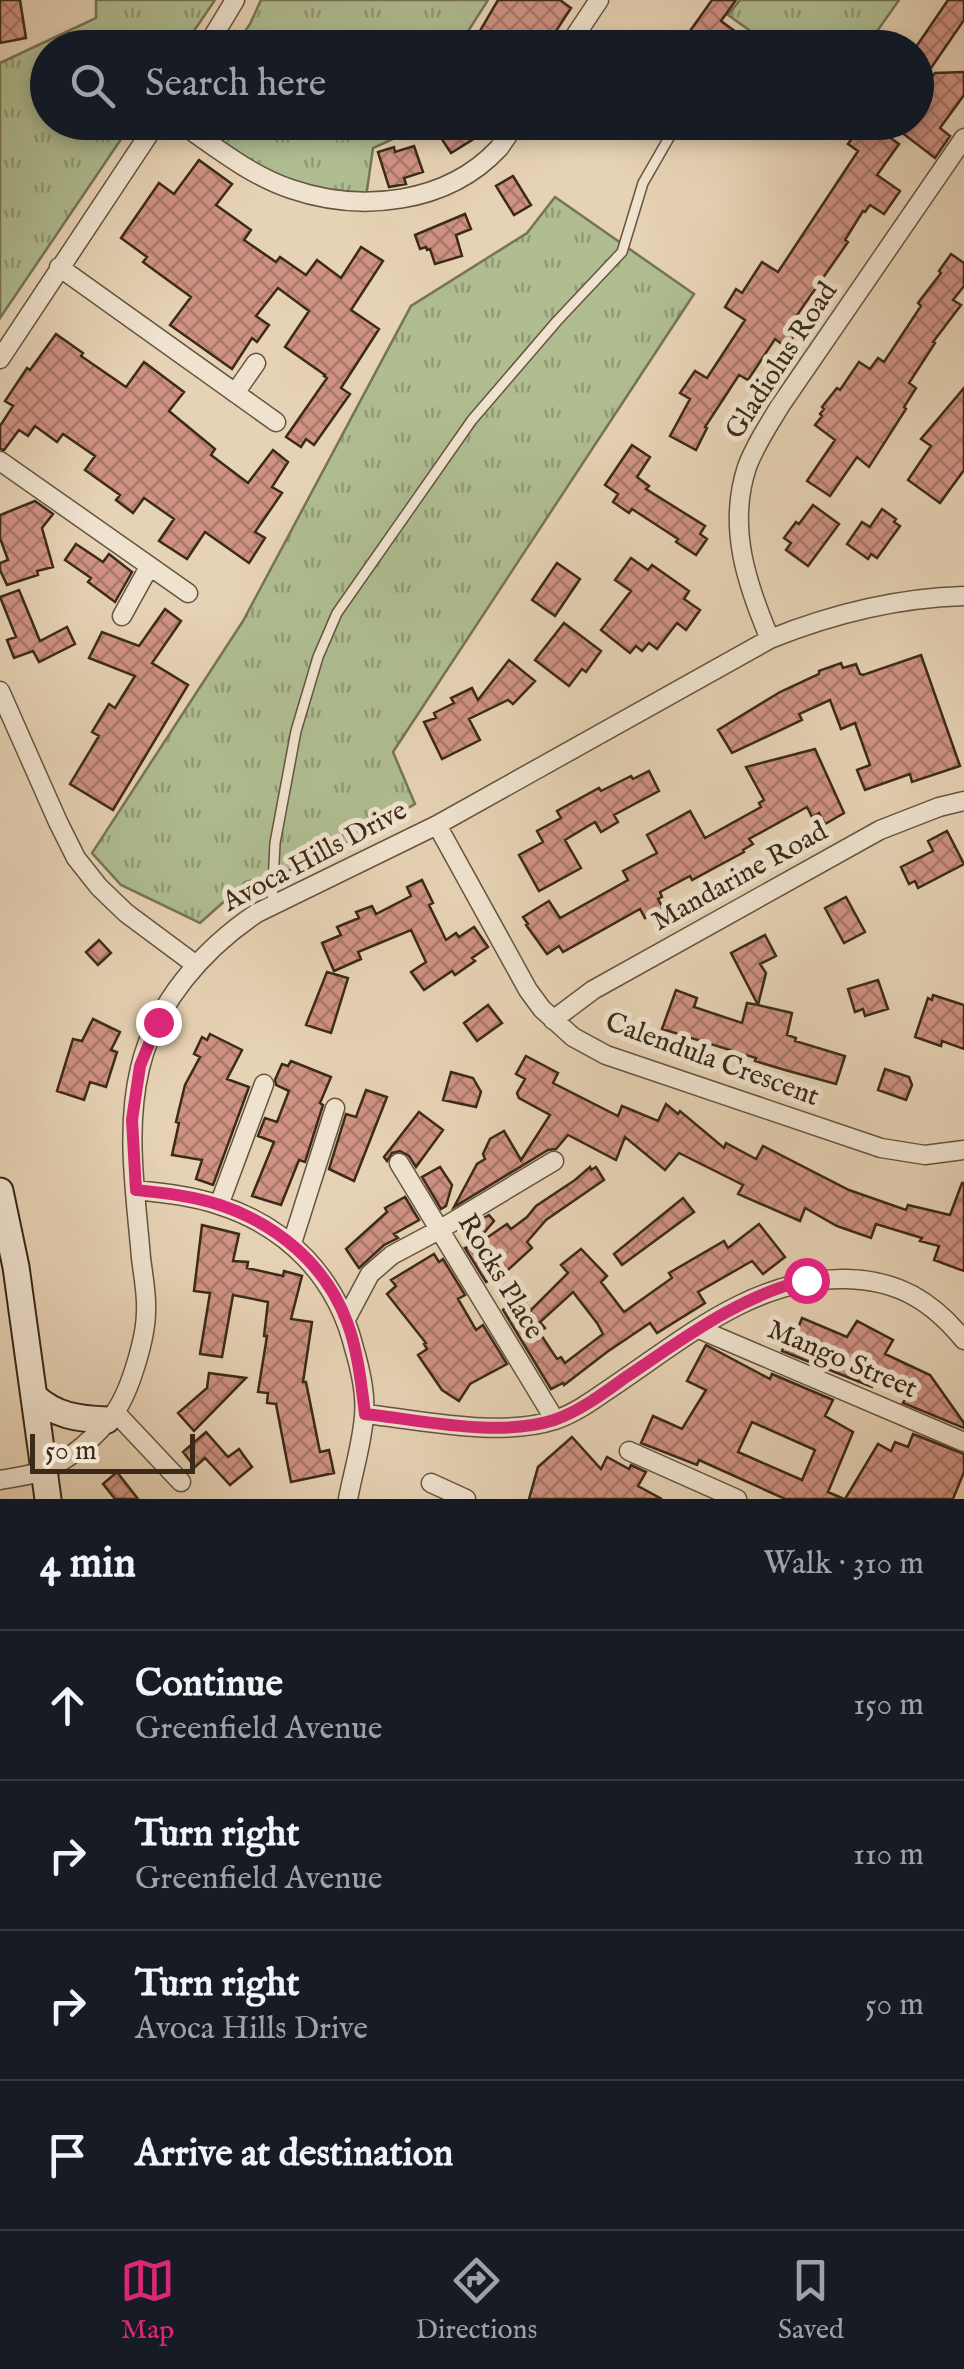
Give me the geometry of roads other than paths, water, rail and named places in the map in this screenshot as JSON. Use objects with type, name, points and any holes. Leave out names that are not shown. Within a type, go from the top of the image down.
[{"type":"main road","points":[[0,1190],[16,1268],[48,1499]]},
{"type":"main road","points":[[34,1396],[44,1406],[76,1418],[111,1416]]},
{"type":"street","points":[[217,30],[235,0]]},
{"type":"street","points":[[579,30],[600,0]]},
{"type":"street","name":"Gladiolus Road","points":[[770,639],[750,592],[742,557],[738,519],[747,467],[780,406],[964,138]]},
{"type":"street","points":[[0,359],[145,140]]},
{"type":"street","points":[[206,140],[263,177],[289,188],[324,198],[365,201],[402,199],[434,191],[461,178],[504,140]]},
{"type":"street","points":[[59,267],[276,422]]},
{"type":"street","points":[[234,393],[256,363]]},
{"type":"street","points":[[0,460],[188,593]]},
{"type":"street","points":[[122,616],[148,567]]},
{"type":"street","name":"Avoca Hills Drive","points":[[0,1480],[43,1471],[78,1449],[111,1416],[136,1366],[146,1313],[132,1120],[140,1066],[158,1022],[196,965],[231,931],[272,906],[436,825],[770,639],[818,620],[896,602],[964,596]]},
{"type":"street","points":[[0,691],[76,858],[98,887],[126,913],[196,965]]},
{"type":"street","name":"Mandarine Road","points":[[552,1020],[593,990],[880,830],[964,801]]},
{"type":"street","name":"Calendula Crescent","points":[[436,825],[528,990],[552,1020],[573,1037],[606,1055],[881,1148],[926,1155],[964,1150]]},
{"type":"street","points":[[219,1205],[264,1084]]},
{"type":"street","points":[[292,1243],[336,1108]]},
{"type":"street","points":[[346,1319],[363,1284],[380,1264],[554,1160]]},
{"type":"street","name":"Rocks Place","points":[[399,1164],[555,1420]]},
{"type":"street","points":[[136,1190],[219,1205],[266,1226],[292,1243],[330,1288],[346,1319],[365,1414],[348,1499]]},
{"type":"street","points":[[365,1414],[498,1428],[555,1420],[588,1403],[699,1328],[761,1294],[817,1279],[856,1279],[904,1290],[925,1301],[964,1340]]},
{"type":"street","name":"Mango Street","points":[[699,1328],[964,1442]]},
{"type":"street","points":[[111,1416],[181,1482]]},
{"type":"street","points":[[629,1451],[714,1494],[736,1499]]},
{"type":"street","points":[[431,1483],[466,1499]]},
{"type":"lane","points":[[272,906],[275,843],[296,731],[318,657],[337,613],[472,420],[622,252],[643,184],[666,140]]}]
